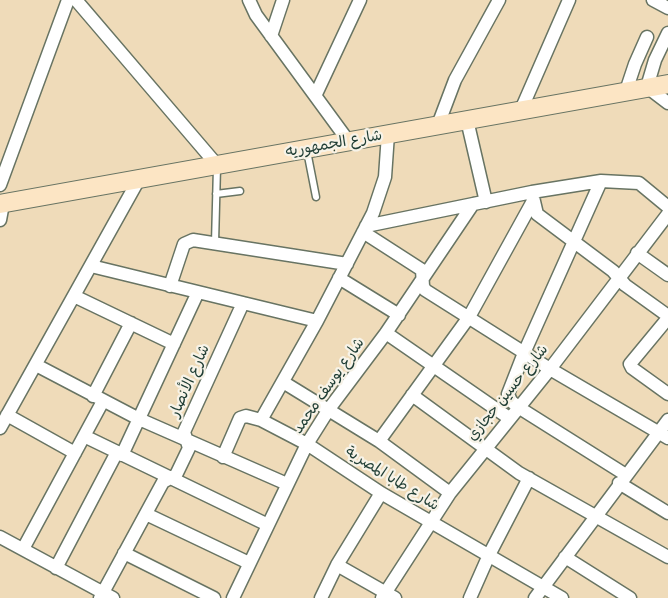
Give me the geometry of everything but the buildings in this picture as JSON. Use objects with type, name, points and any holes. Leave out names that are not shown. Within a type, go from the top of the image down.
[{"type":"main road","name":"شارع الجمهوريه","points":[[1,210],[139,179],[668,84]]},
{"type":"street","points":[[0,185],[68,0]]},
{"type":"street","points":[[76,0],[217,166]]},
{"type":"street","points":[[249,0],[271,36],[316,94],[349,142]]},
{"type":"street","points":[[271,36],[283,0]]},
{"type":"street","points":[[316,94],[360,0]]},
{"type":"street","points":[[438,125],[454,80],[499,0]]},
{"type":"street","points":[[521,110],[569,0]]},
{"type":"street","points":[[653,0],[668,8]]},
{"type":"street","points":[[668,33],[655,60],[647,88],[668,103]]},
{"type":"street","points":[[626,91],[647,37]]},
{"type":"street","points":[[467,120],[479,203]]},
{"type":"street","points":[[261,420],[365,229],[384,177],[388,134]]},
{"type":"street","points":[[0,428],[139,179]]},
{"type":"street","points":[[365,229],[479,203],[533,196],[601,181],[634,181],[668,207]]},
{"type":"street","points":[[601,181],[524,353],[508,394],[509,399],[668,513]]},
{"type":"street","points":[[533,196],[537,214],[613,271],[625,286],[668,317],[630,364],[632,368],[668,394]]},
{"type":"street","points":[[379,441],[469,317],[533,196]]},
{"type":"street","name":"شارع يوسف محمد","points":[[233,598],[307,444],[329,409],[479,203]]},
{"type":"street","name":"شارع حسين حجازي","points":[[387,596],[429,522],[450,493],[484,448],[550,369],[668,214]]},
{"type":"street","points":[[365,229],[422,270],[425,290],[550,369],[663,435]]},
{"type":"street","points":[[170,286],[186,242],[193,240],[347,264]]},
{"type":"street","points":[[637,253],[668,276]]},
{"type":"street","points":[[91,266],[316,321]]},
{"type":"street","points":[[339,278],[399,315]]},
{"type":"street","points":[[56,568],[139,419],[198,292]]},
{"type":"street","points":[[74,296],[174,344]]},
{"type":"street","name":"شارع الأنصار","points":[[105,596],[124,553],[164,480],[176,475],[189,448],[184,432],[243,303]]},
{"type":"street","points":[[23,549],[84,436],[131,323]]},
{"type":"street","points":[[386,333],[509,418]]},
{"type":"street","points":[[36,365],[139,419],[287,484]]},
{"type":"street","points":[[283,382],[379,441],[450,493]]},
{"type":"street","points":[[412,395],[484,448],[529,478],[668,556]]},
{"type":"street","points":[[7,415],[75,453]]},
{"type":"street","name":"شارع طابا المصرية","points":[[223,457],[240,418],[246,416],[261,420],[307,444],[429,522],[562,598]]},
{"type":"street","points":[[535,598],[623,479],[663,435],[668,420]]},
{"type":"street","points":[[84,436],[268,525]]},
{"type":"street","points":[[470,598],[489,555],[529,478]]},
{"type":"street","points":[[321,598],[337,565],[381,493]]},
{"type":"street","points":[[146,514],[249,563]]},
{"type":"street","points":[[0,537],[105,596]]},
{"type":"street","points":[[124,553],[214,598]]},
{"type":"street","points":[[565,557],[630,598]]},
{"type":"street","points":[[337,565],[387,596]]},
{"type":"lane","points":[[306,149],[316,197]]},
{"type":"lane","points":[[215,243],[217,166]]},
{"type":"lane","points":[[216,194],[240,191]]}]
